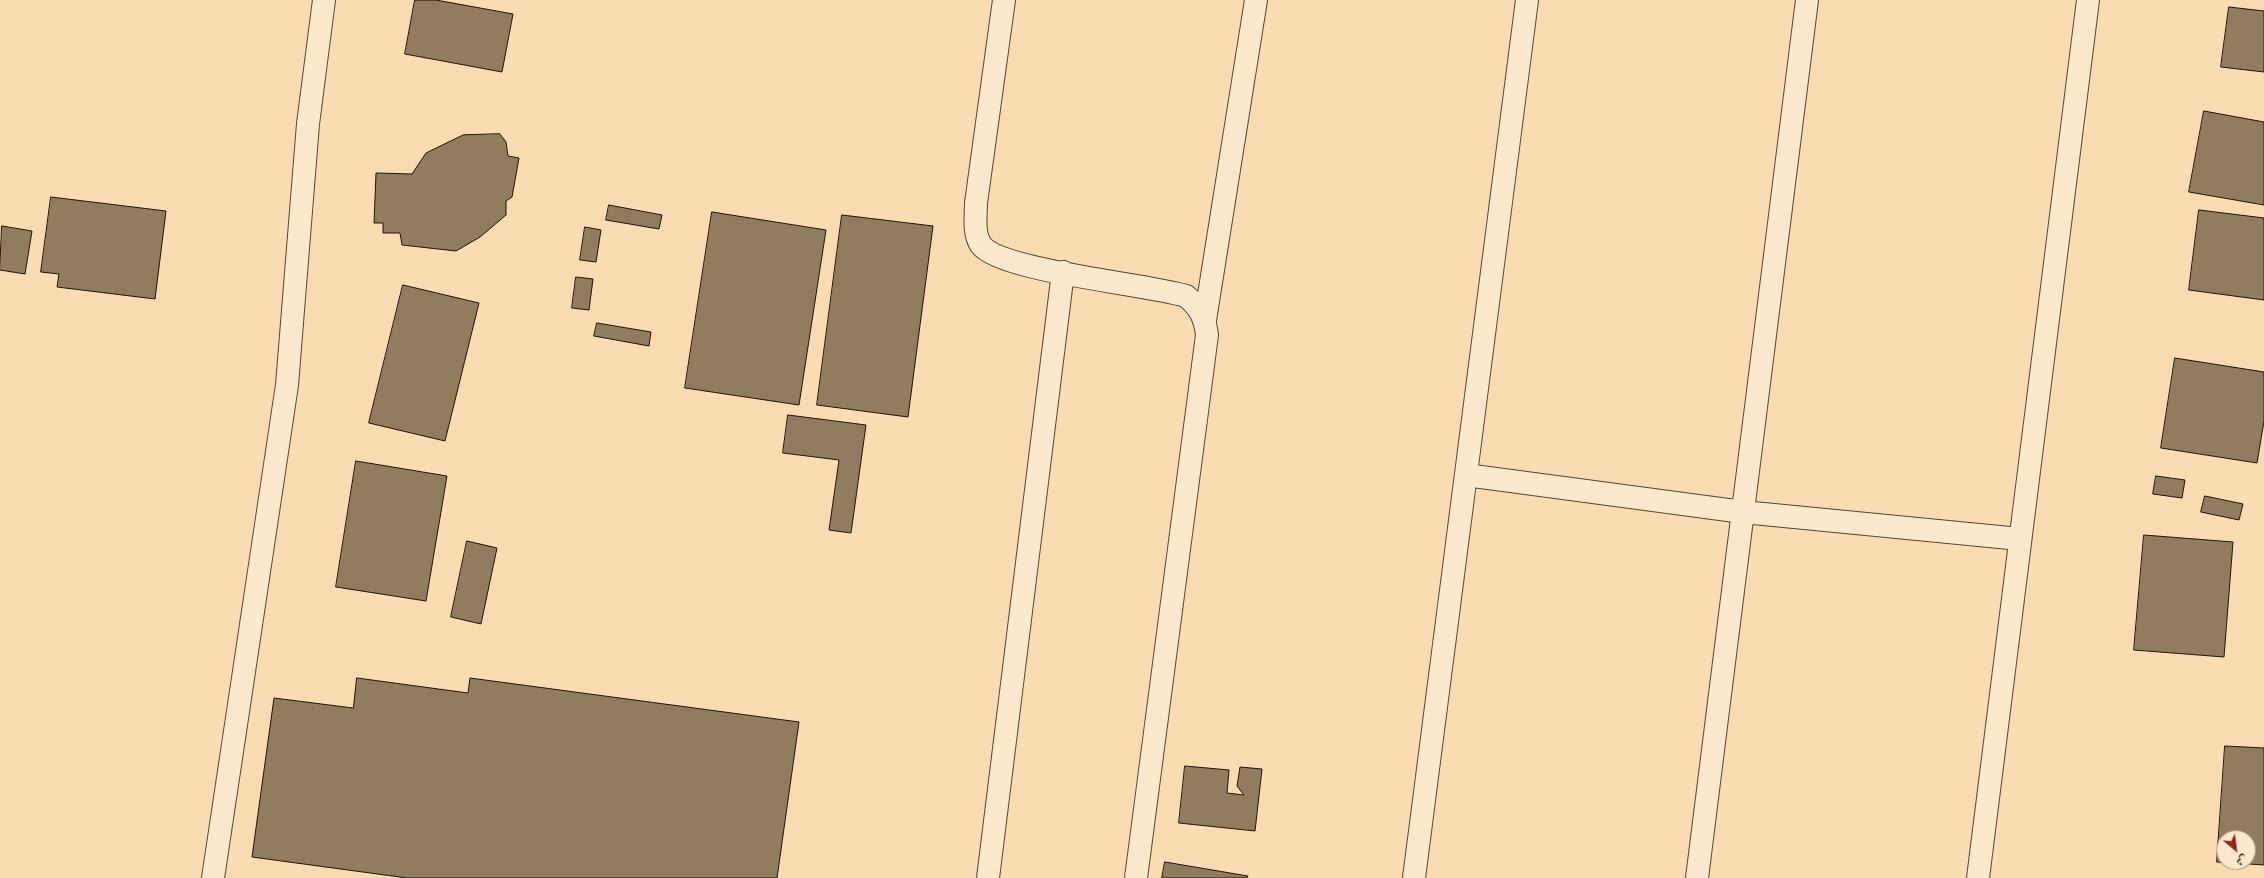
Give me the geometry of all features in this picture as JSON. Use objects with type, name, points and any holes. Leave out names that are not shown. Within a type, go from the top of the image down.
[{"type":"street","points":[[213,878],[287,385],[308,124],[324,0]]},
{"type":"street","points":[[1004,0],[976,203],[975,227],[980,244],[990,254],[1031,266],[1186,296],[1196,304],[1205,320]]},
{"type":"street","points":[[1136,878],[1207,336],[1205,320],[1256,0]]},
{"type":"street","points":[[1414,878],[1528,0]]},
{"type":"street","points":[[1697,878],[1807,0]]},
{"type":"street","points":[[1978,878],[2088,0]]},
{"type":"street","points":[[988,878],[1063,272]]},
{"type":"street","points":[[1466,475],[1743,512],[2020,539]]},
{"type":"building","points":[[415,0],[436,0],[513,14],[502,72],[405,54]]},
{"type":"building","points":[[2229,7],[2264,11],[2264,72],[2221,67]]},
{"type":"building","points":[[2204,111],[2264,122],[2264,205],[2189,192]]},
{"type":"building","points":[[500,134],[506,142],[508,156],[519,158],[512,197],[506,201],[506,215],[480,237],[456,251],[402,245],[400,233],[383,233],[383,223],[374,223],[376,173],[412,174],[426,153],[463,135]]},
{"type":"building","points":[[51,197],[166,211],[155,299],[57,287],[59,274],[41,272]]},
{"type":"building","points":[[609,205],[662,215],[659,229],[606,220]]},
{"type":"building","points":[[2199,210],[2264,218],[2264,300],[2189,290]]},
{"type":"building","points":[[712,212],[826,230],[799,405],[685,388]]},
{"type":"building","points":[[842,215],[933,226],[908,417],[817,405]]},
{"type":"building","points":[[2,226],[32,231],[25,274],[0,270]]},
{"type":"building","points":[[585,227],[601,230],[596,262],[580,260]]},
{"type":"building","points":[[576,277],[593,279],[589,310],[572,308]]},
{"type":"building","points":[[403,285],[479,303],[445,441],[369,423]]},
{"type":"building","points":[[597,323],[651,332],[649,346],[594,336]]},
{"type":"building","points":[[2175,358],[2264,372],[2264,421],[2257,463],[2161,448]]},
{"type":"building","points":[[788,415],[866,425],[851,533],[829,530],[839,460],[783,453]]},
{"type":"building","points":[[356,461],[447,476],[426,601],[336,587]]},
{"type":"building","points":[[2156,476],[2185,480],[2182,498],[2153,494]]},
{"type":"building","points":[[2205,496],[2243,504],[2239,520],[2201,512]]},
{"type":"building","points":[[2144,535],[2233,542],[2224,657],[2134,650]]},
{"type":"building","points":[[467,541],[497,548],[481,624],[451,617]]},
{"type":"building","points":[[357,678],[468,693],[470,678],[799,722],[777,878],[407,878],[252,857],[274,698],[353,708]]},
{"type":"building","points":[[2225,746],[2264,748],[2264,865],[2256,864],[2256,830],[2219,830]]},
{"type":"building","points":[[1185,766],[1229,770],[1227,793],[1244,795],[1237,786],[1240,767],[1262,769],[1255,831],[1179,823]]},
{"type":"building","points":[[1165,862],[1248,876],[1247,878],[1162,878]]}]
